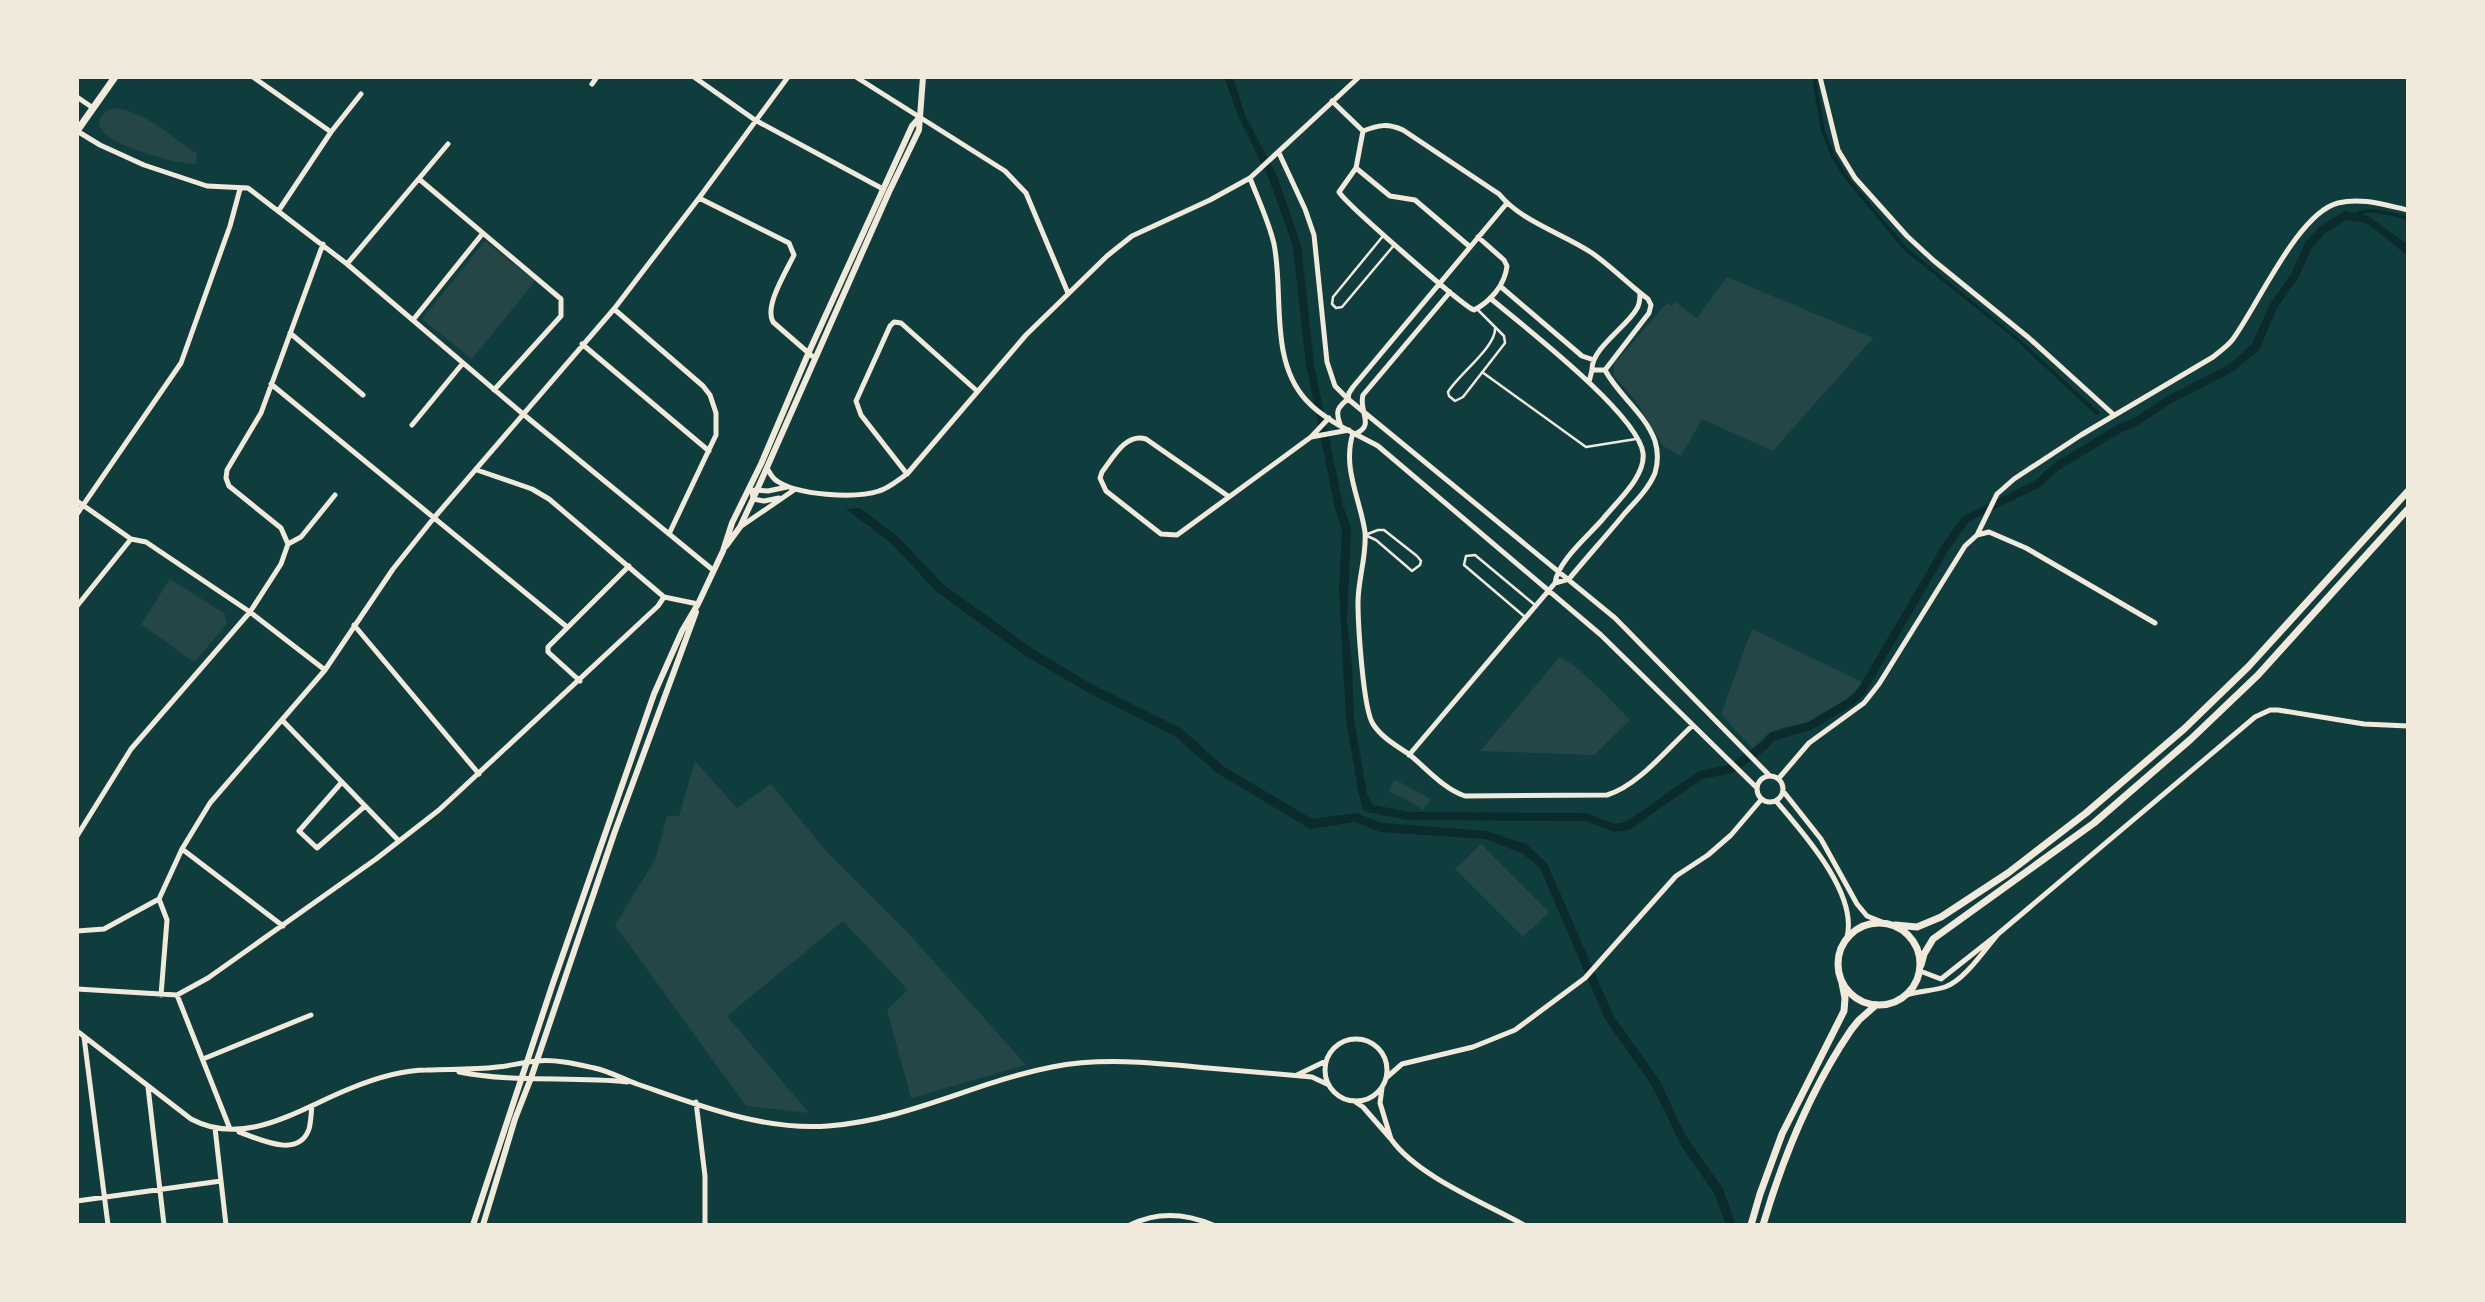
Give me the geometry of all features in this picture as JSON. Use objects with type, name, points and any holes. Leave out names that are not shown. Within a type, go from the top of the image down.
[{"type":"main road","points":[[77,131],[115,77]]},
{"type":"main road","points":[[1751,1225],[1760,1194],[1792,1113],[1840,1021],[1845,998],[1838,960],[1847,937],[1869,923],[1917,926],[1941,917],[2008,873],[2096,805],[2184,729],[2249,666],[2408,491]]},
{"type":"main road","points":[[1842,983],[1851,994],[1863,1002],[1876,1005],[1897,1001],[1906,995],[1913,988],[1924,954],[1933,939],[2094,823],[2192,739],[2267,665],[2408,509]]},
{"type":"main road","points":[[1895,925],[1914,941],[1920,968]]},
{"type":"main road","points":[[1763,1225],[1794,1139],[1820,1086],[1851,1030],[1876,1005]]},
{"type":"street","points":[[253,77],[331,132]]},
{"type":"street","points":[[592,84],[597,77]]},
{"type":"street","points":[[694,77],[755,120],[883,189]]},
{"type":"street","points":[[77,932],[104,929],[159,899],[182,849],[210,803],[325,670],[393,569],[433,519],[614,309],[788,77]]},
{"type":"street","points":[[856,77],[1005,171],[1016,181],[1026,193],[1068,293]]},
{"type":"street","points":[[723,551],[744,497],[764,466],[805,384],[919,130],[923,77]]},
{"type":"street","points":[[764,466],[774,479],[794,490],[810,490],[835,496],[861,495],[882,490],[907,474],[1026,335],[1107,256],[1132,236],[1210,200],[1259,172],[1359,77]]},
{"type":"street","points":[[1820,77],[1838,150],[1855,178],[1907,236],[1933,260],[2029,338],[2115,415]]},
{"type":"street","points":[[279,210],[331,132],[361,94]]},
{"type":"street","points":[[77,97],[93,108]]},
{"type":"street","points":[[1332,102],[1363,131]]},
{"type":"street","points":[[473,1225],[654,694],[713,570],[754,499],[755,489],[810,355],[883,189],[912,126],[919,118]]},
{"type":"street","points":[[1363,131],[1381,124],[1391,124],[1403,130],[1499,194],[1507,203],[1592,253],[1640,294],[1651,305],[1649,313],[1605,370]]},
{"type":"street","points":[[77,131],[144,165],[207,186],[248,188],[323,244],[494,390],[713,570]]},
{"type":"street","points":[[1363,131],[1356,168],[1339,192],[1384,235],[1469,308],[1484,305],[1506,274],[1507,266],[1504,260],[1478,237]]},
{"type":"street","points":[[347,264],[448,144]]},
{"type":"street","points":[[1279,153],[1314,235],[1327,362],[1335,386],[1615,618],[1769,775],[1779,778]]},
{"type":"street","points":[[1356,168],[1390,196],[1415,200],[1469,246]]},
{"type":"street","points":[[1250,178],[1274,242],[1282,341],[1287,363],[1294,383],[1307,401],[1340,425],[1378,446],[1601,635],[1756,788],[1760,801]]},
{"type":"street","points":[[419,179],[559,295],[561,316],[494,390]]},
{"type":"street","points":[[77,514],[181,363],[230,226],[240,189]]},
{"type":"street","points":[[699,198],[789,243],[794,255],[771,304],[769,316],[810,355]]},
{"type":"street","points":[[1779,778],[1809,744],[1864,703],[1879,684],[1965,546],[1977,535],[1997,495],[2014,479],[2213,357],[2231,342],[2292,245],[2319,213],[2336,204],[2357,201],[2408,209]]},
{"type":"street","points":[[1340,425],[1336,414],[1339,406],[1348,399],[1353,387],[1507,203]]},
{"type":"street","points":[[413,320],[483,233]]},
{"type":"street","points":[[288,544],[281,528],[229,486],[226,478],[227,470],[256,424],[323,244]]},
{"type":"street","points":[[1500,286],[1582,356],[1594,360]]},
{"type":"street","points":[[1311,437],[1364,430],[1367,420],[1361,404],[1363,395],[1450,292]]},
{"type":"street","points":[[1589,382],[1594,360],[1638,309],[1640,294]]},
{"type":"street","points":[[1490,298],[1589,382],[1638,439],[1643,452],[1638,474],[1557,570],[1556,583]]},
{"type":"street","points":[[614,309],[703,387],[710,395],[716,413],[716,435],[669,534]]},
{"type":"street","points":[[907,474],[861,415],[856,401],[890,326],[894,322],[901,323],[976,391]]},
{"type":"street","points":[[290,333],[363,395]]},
{"type":"street","points":[[805,384],[810,355],[824,341]]},
{"type":"street","points":[[582,344],[709,451]]},
{"type":"street","points":[[412,425],[463,363]]},
{"type":"street","points":[[1592,370],[1605,370]]},
{"type":"street","points":[[1409,755],[1535,605],[1556,583],[1569,579],[1655,473],[1658,458],[1655,442],[1647,426],[1605,370]]},
{"type":"street","points":[[271,384],[567,627]]},
{"type":"street","points":[[1228,496],[1146,439],[1139,437],[1126,442],[1101,472],[1100,478],[1106,491],[1161,534],[1177,535],[1311,437],[1329,418]]},
{"type":"street","points":[[1352,432],[1350,476],[1365,535],[1358,602],[1369,716],[1385,737],[1447,787],[1465,796],[1607,794],[1618,792],[1634,782],[1692,726]]},
{"type":"street","points":[[477,470],[533,489],[550,499],[664,597],[698,604]]},
{"type":"street","points":[[744,497],[755,489],[768,491],[788,487]]},
{"type":"street","points":[[740,527],[794,490]]},
{"type":"street","points":[[77,836],[131,749],[250,612],[281,564],[288,544],[301,537],[335,495]]},
{"type":"street","points":[[754,499],[764,501],[782,497]]},
{"type":"street","points":[[77,501],[131,539],[146,541],[250,612],[325,670]]},
{"type":"street","points":[[1977,535],[1989,532],[2026,548],[2155,623]]},
{"type":"street","points":[[77,606],[131,539]]},
{"type":"street","points":[[580,681],[548,652],[548,647],[629,566]]},
{"type":"street","points":[[77,989],[177,995],[208,978],[439,810],[580,681],[658,606],[664,597]]},
{"type":"street","points":[[483,1225],[515,1119],[604,866],[690,634],[698,604]]},
{"type":"street","points":[[354,625],[479,774]]},
{"type":"street","points":[[1920,968],[1941,979],[2255,717],[2270,709],[2364,724],[2408,726]]},
{"type":"street","points":[[282,720],[399,841]]},
{"type":"street","points":[[1756,788],[1763,778],[1769,775]]},
{"type":"street","points":[[1779,778],[1783,791],[1821,839],[1857,904],[1867,916],[1882,922]]},
{"type":"street","points":[[342,782],[299,831],[317,848],[365,806]]},
{"type":"street","points":[[1760,801],[1776,801],[1783,791]]},
{"type":"street","points":[[1386,1078],[1402,1064],[1473,1047],[1515,1030],[1585,978],[1676,876],[1708,855],[1731,835],[1760,801]]},
{"type":"street","points":[[1776,801],[1813,845],[1829,872],[1847,909],[1850,926],[1847,937]]},
{"type":"street","points":[[182,849],[283,926]]},
{"type":"street","points":[[595,862],[604,866]]},
{"type":"street","points":[[159,899],[167,920],[160,995]]},
{"type":"street","points":[[1906,995],[1920,990],[1944,988],[1954,983],[1998,934]]},
{"type":"street","points":[[177,995],[233,1130],[280,1146],[292,1144],[303,1138],[309,1129],[312,1107]]},
{"type":"street","points":[[203,1059],[311,1014]]},
{"type":"street","points":[[77,1031],[191,1119],[205,1126],[233,1130],[256,1128],[312,1107],[350,1088],[396,1073],[426,1070],[521,1079],[588,1078],[635,1083]]},
{"type":"street","points":[[84,1037],[108,1225]]},
{"type":"street","points":[[1329,1085],[1326,1061],[1338,1044],[1357,1038],[1371,1042],[1385,1058],[1386,1078],[1380,1103],[1391,1139]]},
{"type":"street","points":[[1385,1058],[1402,1064]]},
{"type":"street","points":[[449,1071],[537,1060],[598,1069],[736,1117],[777,1125],[828,1126],[900,1115],[1010,1078],[1052,1067],[1091,1062],[1145,1062],[1312,1077],[1329,1085],[1344,1099],[1354,1101],[1365,1100],[1382,1088]]},
{"type":"street","points":[[1296,1076],[1326,1061]]},
{"type":"street","points":[[148,1087],[164,1225]]},
{"type":"street","points":[[1354,1101],[1363,1107],[1397,1147],[1427,1172],[1524,1225]]},
{"type":"street","points":[[696,1102],[705,1176],[705,1225]]},
{"type":"street","points":[[215,1128],[226,1225]]},
{"type":"street","points":[[77,1201],[221,1181]]},
{"type":"street","points":[[1130,1225],[1146,1217],[1161,1215],[1192,1217],[1213,1225]]},
{"type":"lane","points":[[1384,235],[1333,297],[1332,304],[1336,308],[1342,307],[1395,244]]},
{"type":"lane","points":[[1477,308],[1504,336],[1506,343],[1459,401],[1455,401],[1449,396],[1451,388],[1489,344],[1495,334],[1494,328]]},
{"type":"lane","points":[[1482,372],[1586,447],[1638,439]]},
{"type":"lane","points":[[1384,530],[1418,556],[1420,565],[1412,571],[1376,540],[1365,535],[1384,530]]},
{"type":"lane","points":[[1525,617],[1464,565],[1466,556],[1475,555],[1535,605]]},
{"type":"shaded area","points":[[1224,77],[1233,77],[1245,115],[1277,176],[1301,245],[1314,364],[1343,506],[1351,528],[1347,621],[1354,719],[1367,794],[1373,805],[1410,812],[1587,813],[1615,824],[1626,822],[1699,771],[1729,765],[1762,742],[1770,733],[1808,722],[1847,699],[1858,689],[1944,542],[1962,517],[2036,480],[2054,463],[2119,424],[2228,365],[2252,344],[2270,304],[2291,274],[2305,243],[2319,227],[2345,211],[2368,216],[2408,245],[2408,256],[2366,223],[2346,220],[2324,234],[2312,248],[2298,278],[2277,308],[2259,350],[2232,372],[2120,433],[2059,470],[2040,487],[1968,523],[1951,546],[1864,695],[1827,721],[1811,730],[1775,740],[1767,749],[1733,773],[1702,779],[1629,830],[1614,832],[1586,821],[1409,820],[1367,812],[1363,809],[1359,795],[1346,720],[1339,589],[1342,530],[1335,508],[1306,365],[1293,246],[1269,179],[1239,118]]},
{"type":"shaded area","points":[[1812,77],[1816,77],[1825,131],[1835,155],[1848,177],[1907,248],[2017,337],[2100,413],[2096,415],[2015,339],[1904,250],[1845,179],[1831,157],[1821,131]]},
{"type":"shaded area","points":[[113,108],[136,114],[157,125],[197,154],[196,164],[148,154],[111,138],[100,128],[100,118]]},
{"type":"shaded area","points":[[485,241],[535,281],[472,359],[422,319]]},
{"type":"shaded area","points":[[1727,277],[1873,338],[1773,451],[1702,419],[1681,456],[1663,446],[1636,401],[1614,376],[1614,364],[1667,303],[1671,306],[1675,302],[1697,318]]},
{"type":"shaded area","points":[[860,508],[896,535],[944,585],[1030,647],[1093,685],[1181,728],[1223,766],[1312,819],[1356,813],[1382,823],[1487,831],[1526,844],[1547,863],[1613,1015],[1660,1081],[1684,1133],[1723,1189],[1736,1225],[1726,1225],[1714,1193],[1681,1145],[1652,1086],[1605,1019],[1540,868],[1522,853],[1485,839],[1380,832],[1355,822],[1310,829],[1217,773],[1175,736],[1089,693],[1024,655],[937,592],[890,542],[846,509]]},
{"type":"shaded area","points":[[170,579],[225,614],[227,624],[194,662],[141,624]]},
{"type":"shaded area","points":[[1752,629],[1862,682],[1851,696],[1827,713],[1802,724],[1772,731],[1752,748],[1721,714]]},
{"type":"shaded area","points":[[1560,657],[1587,677],[1630,720],[1594,755],[1480,751]]},
{"type":"shaded area","points":[[695,761],[737,808],[771,784],[827,852],[909,934],[1026,1065],[911,1098],[887,1010],[908,990],[843,921],[727,1016],[809,1113],[746,1106],[615,925],[655,860],[667,816],[679,816]]},
{"type":"shaded area","points":[[1394,779],[1431,799],[1423,810],[1389,792]]},
{"type":"shaded area","points":[[1481,844],[1549,912],[1523,937],[1455,869]]},
{"type":"waterway","points":[[2356,215],[2375,211],[2408,218]]}]
